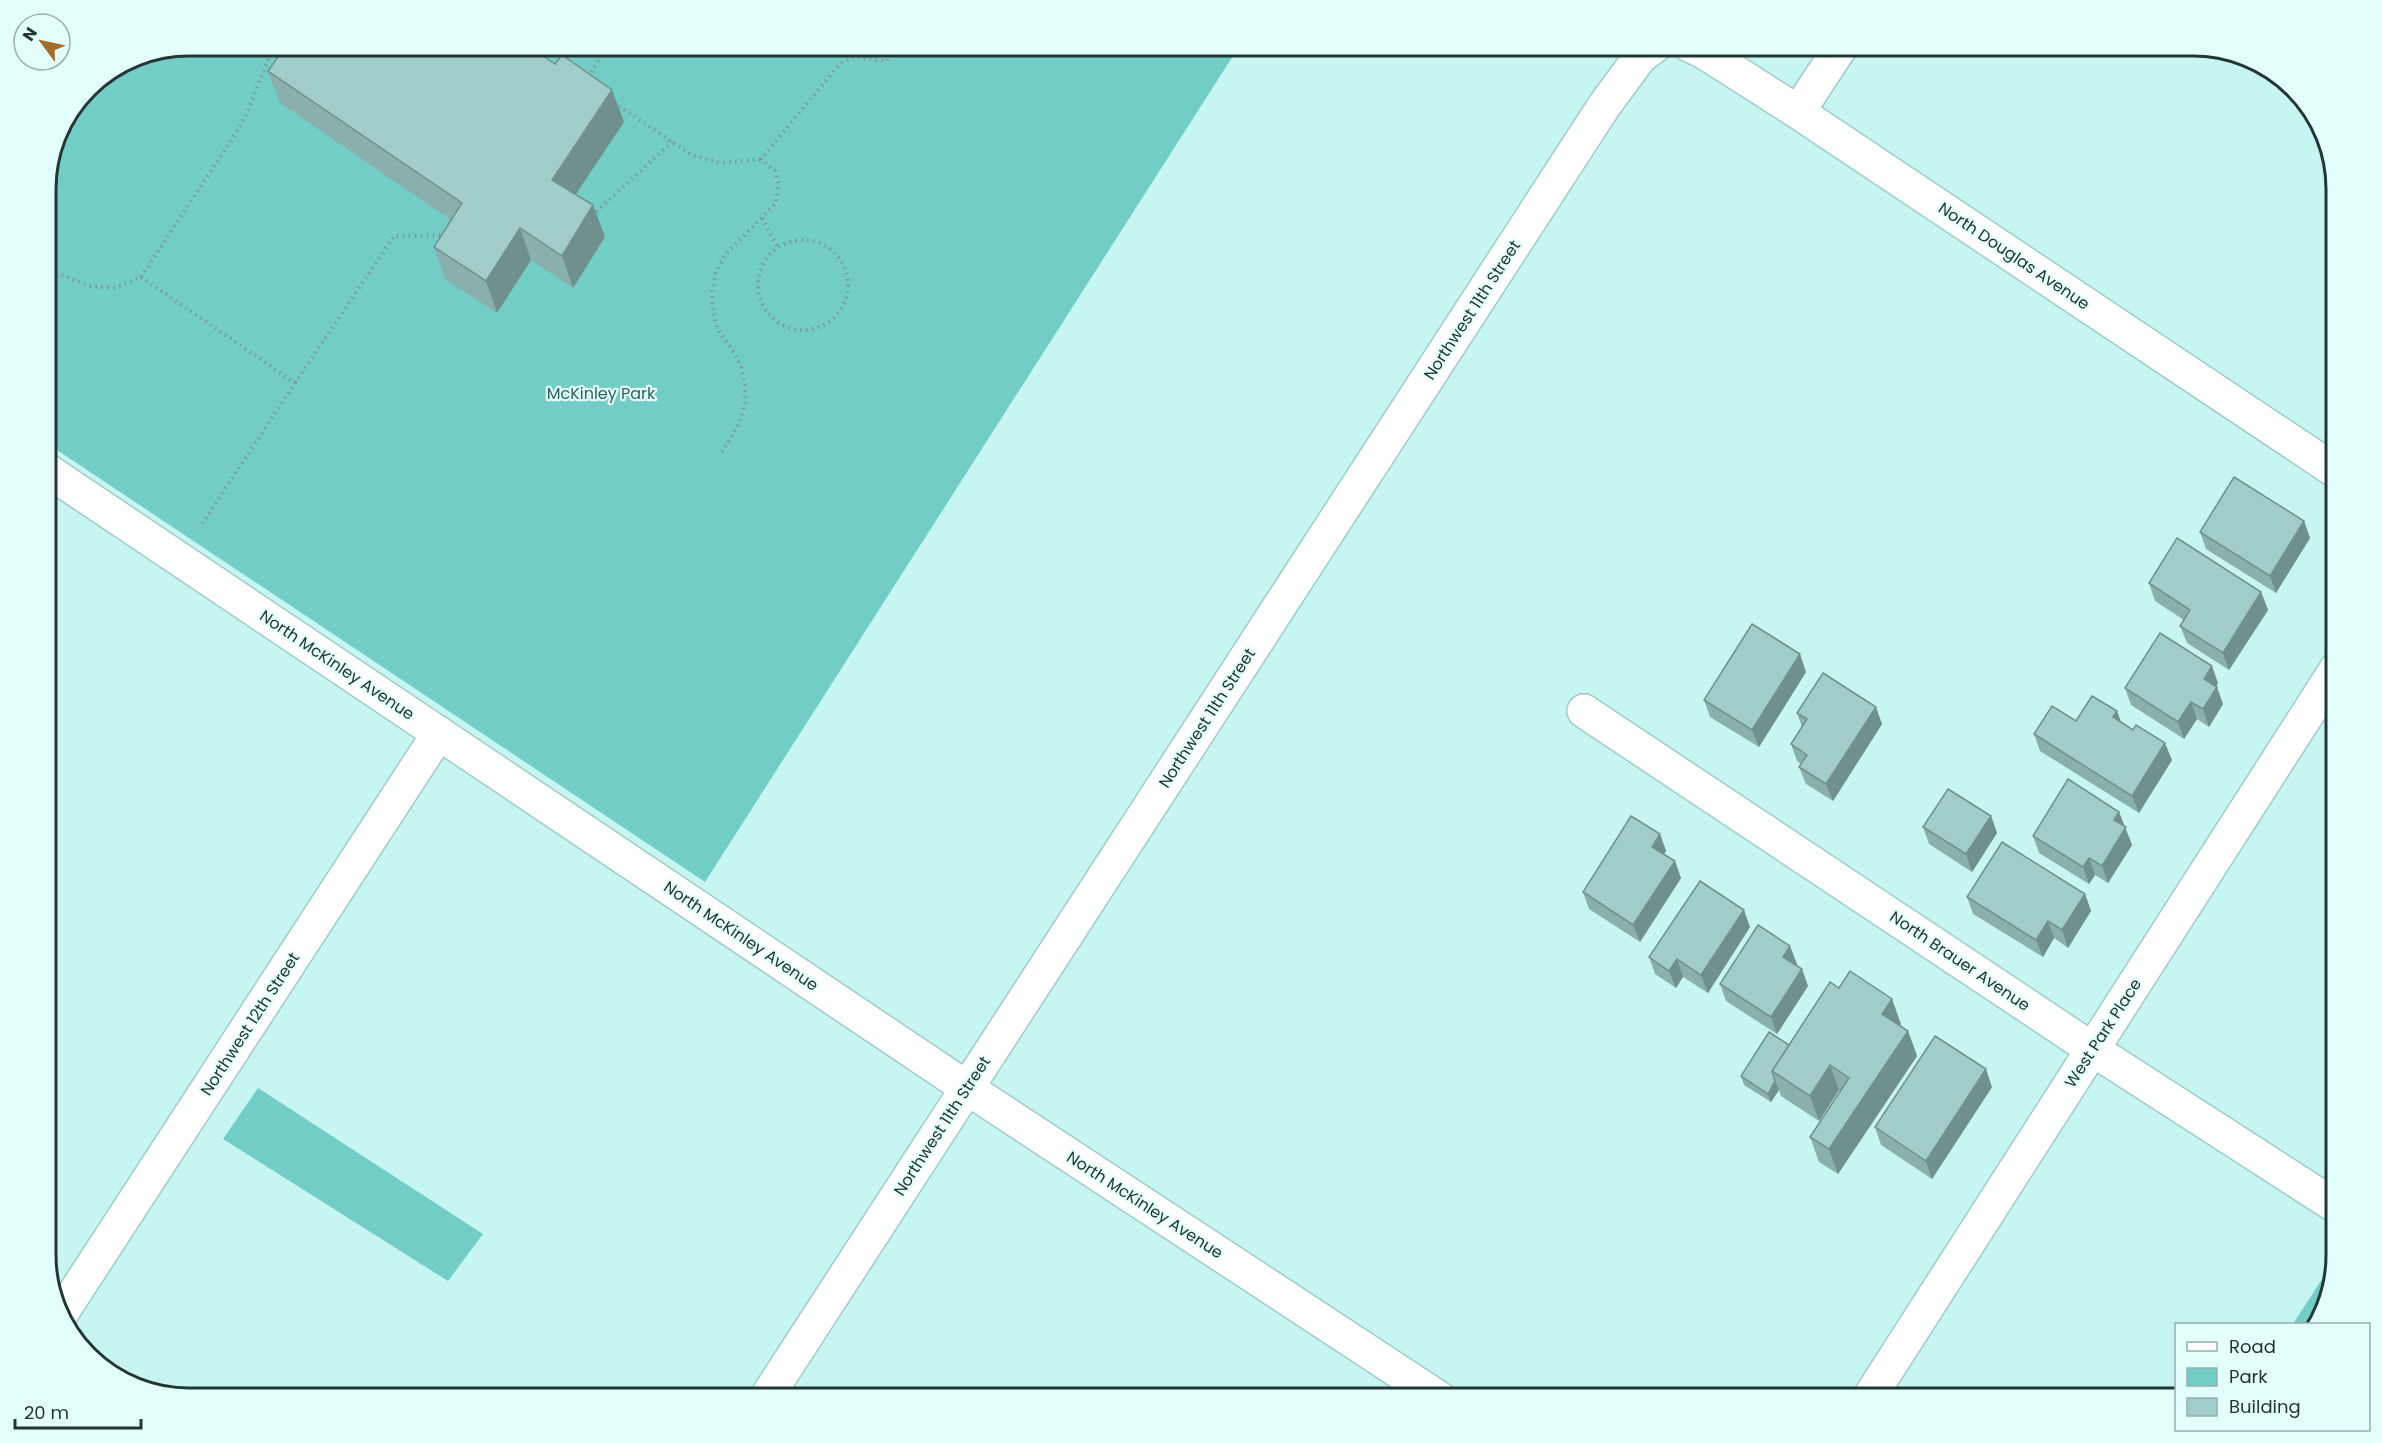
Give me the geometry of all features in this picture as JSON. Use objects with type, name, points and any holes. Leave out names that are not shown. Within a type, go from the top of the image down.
[{"type":"street","name":"Northwest 11th Street","points":[[772,1388],[1604,106],[1641,56]]},
{"type":"street","name":"North Douglas Avenue","points":[[1710,56],[1798,112],[2326,465]]},
{"type":"street","points":[[1798,112],[1835,56]]},
{"type":"street","name":"North McKinley Avenue","points":[[56,476],[967,1088],[1424,1388]]},
{"type":"street","name":"West Park Place","points":[[1875,1388],[2326,685]]},
{"type":"street","name":"North Brauer Avenue","points":[[1584,711],[2092,1049],[2326,1200]]},
{"type":"street","name":"Northwest 12th Street","points":[[66,1306],[439,733]]},
{"type":"path","points":[[56,272],[89,286],[115,288],[141,277],[236,133],[246,115],[270,56]]},
{"type":"path","points":[[584,83],[602,56]]},
{"type":"path","points":[[614,102],[692,155],[720,163],[761,159],[840,64],[853,57],[887,61],[889,56]]},
{"type":"path","points":[[584,222],[672,142]]},
{"type":"path","points":[[722,452],[740,422],[745,405],[745,385],[735,354],[717,328],[712,291],[716,273],[724,256],[776,203],[778,182],[775,171],[761,159]]},
{"type":"path","points":[[762,218],[778,248]]},
{"type":"path","points":[[204,520],[394,236],[451,235]]},
{"type":"path","points":[[800,240],[814,241],[827,247],[838,256],[845,268],[848,281],[847,295],[841,310],[830,322],[816,328],[800,330],[785,327],[772,319],[763,306],[759,291],[759,275],[765,261],[778,248],[786,243],[800,240]]},
{"type":"path","points":[[141,277],[295,383]]},
{"type":"green space","name":"McKinley Park","points":[[189,56],[1233,56],[705,882],[56,449],[57,171],[60,154],[73,122],[89,101],[108,83],[130,69],[154,60]]},
{"type":"green space","points":[[258,1088],[483,1234],[448,1281],[223,1139]]},
{"type":"green space","points":[[2324,1276],[2322,1289],[2309,1321],[2294,1323]]},
{"type":"building","points":[[278,56],[543,56],[555,64],[563,56],[612,90],[552,180],[593,205],[562,256],[520,228],[486,281],[434,247],[462,203],[268,71]]},
{"type":"building","points":[[2234,477],[2304,521],[2270,576],[2200,532]]},
{"type":"building","points":[[2177,538],[2261,592],[2223,653],[2180,626],[2190,610],[2149,583]]},
{"type":"building","points":[[1752,624],[1800,654],[1752,730],[1704,700]]},
{"type":"building","points":[[2160,633],[2212,666],[2204,679],[2217,687],[2203,709],[2191,702],[2178,722],[2125,688]]},
{"type":"building","points":[[1823,673],[1876,707],[1826,784],[1799,767],[1807,755],[1791,744],[1807,719],[1797,713]]},
{"type":"building","points":[[2092,696],[2117,711],[2113,717],[2133,730],[2136,725],[2165,743],[2132,796],[2034,734],[2052,706],[2076,721]]},
{"type":"building","points":[[2068,779],[2119,812],[2114,820],[2126,827],[2102,866],[2089,858],[2083,867],[2033,836]]},
{"type":"building","points":[[1948,789],[1991,816],[1966,854],[1923,827]]},
{"type":"building","points":[[1631,816],[1660,834],[1652,847],[1675,861],[1633,925],[1583,892]]},
{"type":"building","points":[[2002,842],[2085,894],[2062,930],[2048,921],[2036,940],[1967,897]]},
{"type":"building","points":[[1700,881],[1744,910],[1701,975],[1677,959],[1669,971],[1649,957]]},
{"type":"building","points":[[1758,925],[1790,946],[1783,957],[1802,969],[1771,1017],[1720,984]]},
{"type":"building","points":[[1850,971],[1892,999],[1882,1014],[1908,1031],[1829,1149],[1810,1137],[1849,1078],[1830,1065],[1810,1096],[1772,1071],[1830,982],[1839,988]]},
{"type":"building","points":[[1769,1032],[1789,1045],[1772,1071],[1775,1081],[1768,1094],[1741,1076]]},
{"type":"building","points":[[1935,1036],[1986,1069],[1926,1161],[1875,1127]]}]
